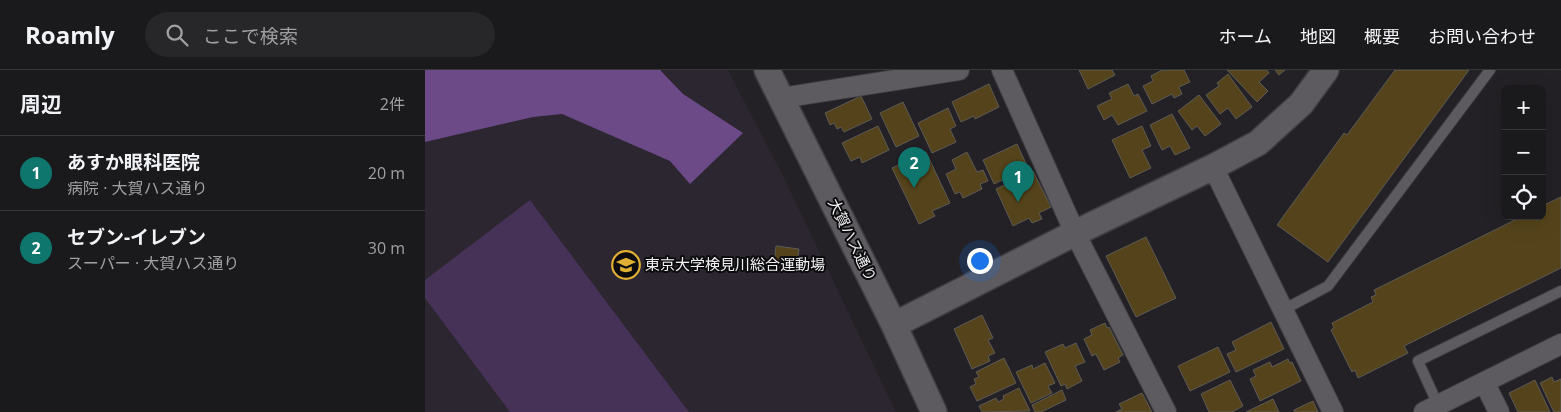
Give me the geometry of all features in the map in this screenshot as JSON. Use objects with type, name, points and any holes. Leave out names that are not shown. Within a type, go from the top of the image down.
[{"type":"street","points":[[781,98],[959,70]]},
{"type":"street","points":[[1002,70],[1075,233],[1166,412]]},
{"type":"street","points":[[894,324],[1258,143],[1301,104],[1326,70]]},
{"type":"street","name":"大賀ハス通り","points":[[769,71],[894,324],[934,412]]},
{"type":"street","points":[[1213,167],[1333,412]]},
{"type":"street","points":[[1431,409],[1561,344]]},
{"type":"street","points":[[1484,382],[1499,412]]},
{"type":"lane","points":[[1283,310],[1328,286],[1491,70]]},
{"type":"lane","points":[[1431,409],[1417,361],[1561,291]]},
{"type":"shaded area","name":"東京大学検見川総合運動場","points":[[425,70],[728,70],[784,178],[896,412],[425,412]]},
{"type":"shaded area","points":[[425,70],[660,70],[683,94],[743,133],[690,184],[670,161],[562,114],[533,117],[425,142]]},
{"type":"shaded area","points":[[530,200],[689,412],[510,412],[425,298],[425,280]]},
{"type":"building","points":[[1079,70],[1112,70],[1115,75],[1088,89]]},
{"type":"building","points":[[1162,70],[1184,70],[1190,82],[1179,87],[1182,94],[1174,98],[1172,94],[1152,104],[1143,86],[1153,81],[1151,76]]},
{"type":"building","points":[[1227,70],[1267,70],[1269,73],[1259,82],[1268,91],[1257,102]]},
{"type":"building","points":[[1275,70],[1285,70],[1279,75]]},
{"type":"building","points":[[1395,70],[1469,70],[1328,262],[1277,225],[1344,133],[1347,135]]},
{"type":"building","points":[[1228,74],[1252,107],[1236,119],[1228,108],[1220,114],[1206,95],[1219,86],[1217,83]]},
{"type":"building","points":[[989,84],[999,107],[975,119],[974,116],[961,122],[952,102]]},
{"type":"building","points":[[1128,84],[1134,96],[1138,94],[1147,111],[1118,125],[1112,115],[1104,120],[1097,106],[1112,99],[1109,93]]},
{"type":"building","points":[[1199,95],[1221,124],[1205,136],[1197,126],[1192,130],[1178,111]]},
{"type":"building","points":[[861,96],[872,119],[844,132],[841,127],[837,129],[834,123],[830,125],[825,113]]},
{"type":"building","points":[[903,102],[919,136],[896,147],[880,113]]},
{"type":"building","points":[[948,108],[956,126],[950,129],[956,142],[932,153],[918,123]]},
{"type":"building","points":[[1172,114],[1190,148],[1175,155],[1170,146],[1162,150],[1150,125]]},
{"type":"building","points":[[878,126],[889,150],[862,163],[860,157],[851,161],[842,143]]},
{"type":"building","points":[[1142,126],[1151,146],[1142,150],[1151,168],[1130,178],[1112,140]]},
{"type":"building","points":[[1017,144],[1028,168],[994,184],[983,160]]},
{"type":"building","points":[[926,152],[950,203],[932,211],[935,216],[919,224],[892,168]]},
{"type":"building","points":[[967,152],[977,172],[983,170],[988,181],[980,184],[982,189],[963,198],[960,192],[955,194],[946,174],[956,169],[952,160]]},
{"type":"building","points":[[1033,171],[1051,207],[1039,213],[1042,219],[1032,223],[1029,218],[1013,226],[996,189]]},
{"type":"building","points":[[1561,197],[1561,268],[1404,346],[1408,353],[1358,378],[1355,370],[1352,372],[1331,330],[1334,328],[1332,323],[1373,302],[1371,297],[1376,295],[1374,290],[1515,220],[1546,220],[1546,204]]},
{"type":"building","points":[[1146,237],[1176,298],[1136,317],[1106,256]]},
{"type":"building","points":[[776,246],[799,249],[797,266],[774,264]]},
{"type":"building","points":[[982,315],[993,338],[988,340],[995,353],[988,356],[990,361],[972,369],[954,329]]},
{"type":"building","points":[[1271,322],[1284,349],[1236,372],[1227,354],[1236,350],[1232,342]]},
{"type":"building","points":[[1105,323],[1107,328],[1109,327],[1123,355],[1118,358],[1120,362],[1104,370],[1096,354],[1092,356],[1084,339],[1092,335],[1090,330]]},
{"type":"building","points":[[1076,343],[1085,362],[1075,366],[1082,381],[1067,389],[1065,384],[1061,386],[1045,352],[1063,344],[1065,348]]},
{"type":"building","points":[[1218,347],[1230,372],[1190,391],[1178,366]]},
{"type":"building","points":[[1004,358],[1016,383],[977,401],[970,387],[976,384],[974,379],[979,377],[976,372]]},
{"type":"building","points":[[1288,359],[1290,363],[1292,362],[1301,381],[1260,401],[1250,379],[1256,376],[1253,370],[1270,362],[1272,367]]},
{"type":"building","points":[[1045,363],[1055,383],[1048,386],[1052,393],[1031,403],[1016,372],[1032,365],[1033,369]]},
{"type":"building","points":[[1552,377],[1554,382],[1561,379],[1561,411],[1558,412],[1554,412],[1540,383]]},
{"type":"building","points":[[1230,380],[1243,406],[1232,412],[1209,412],[1201,394]]},
{"type":"building","points":[[1535,380],[1550,412],[1518,412],[1509,393]]},
{"type":"building","points":[[1019,388],[1030,411],[982,412],[979,406],[996,398],[998,402],[1004,399],[1003,396]]},
{"type":"building","points":[[1062,390],[1066,400],[1041,412],[1035,412],[1032,405]]},
{"type":"building","points":[[1142,393],[1152,412],[1116,412],[1122,409],[1119,404]]},
{"type":"building","points":[[1273,399],[1279,412],[1246,412]]},
{"type":"building","points":[[1313,401],[1318,412],[1294,412],[1294,410]]},
{"type":"place","name":"セブン-イレブン","points":[[914,188]]},
{"type":"place","name":"あすか眼科医院","points":[[1018,202]]},
{"type":"place","name":"東京大学検見川総合運動場","points":[[626,265]]}]
